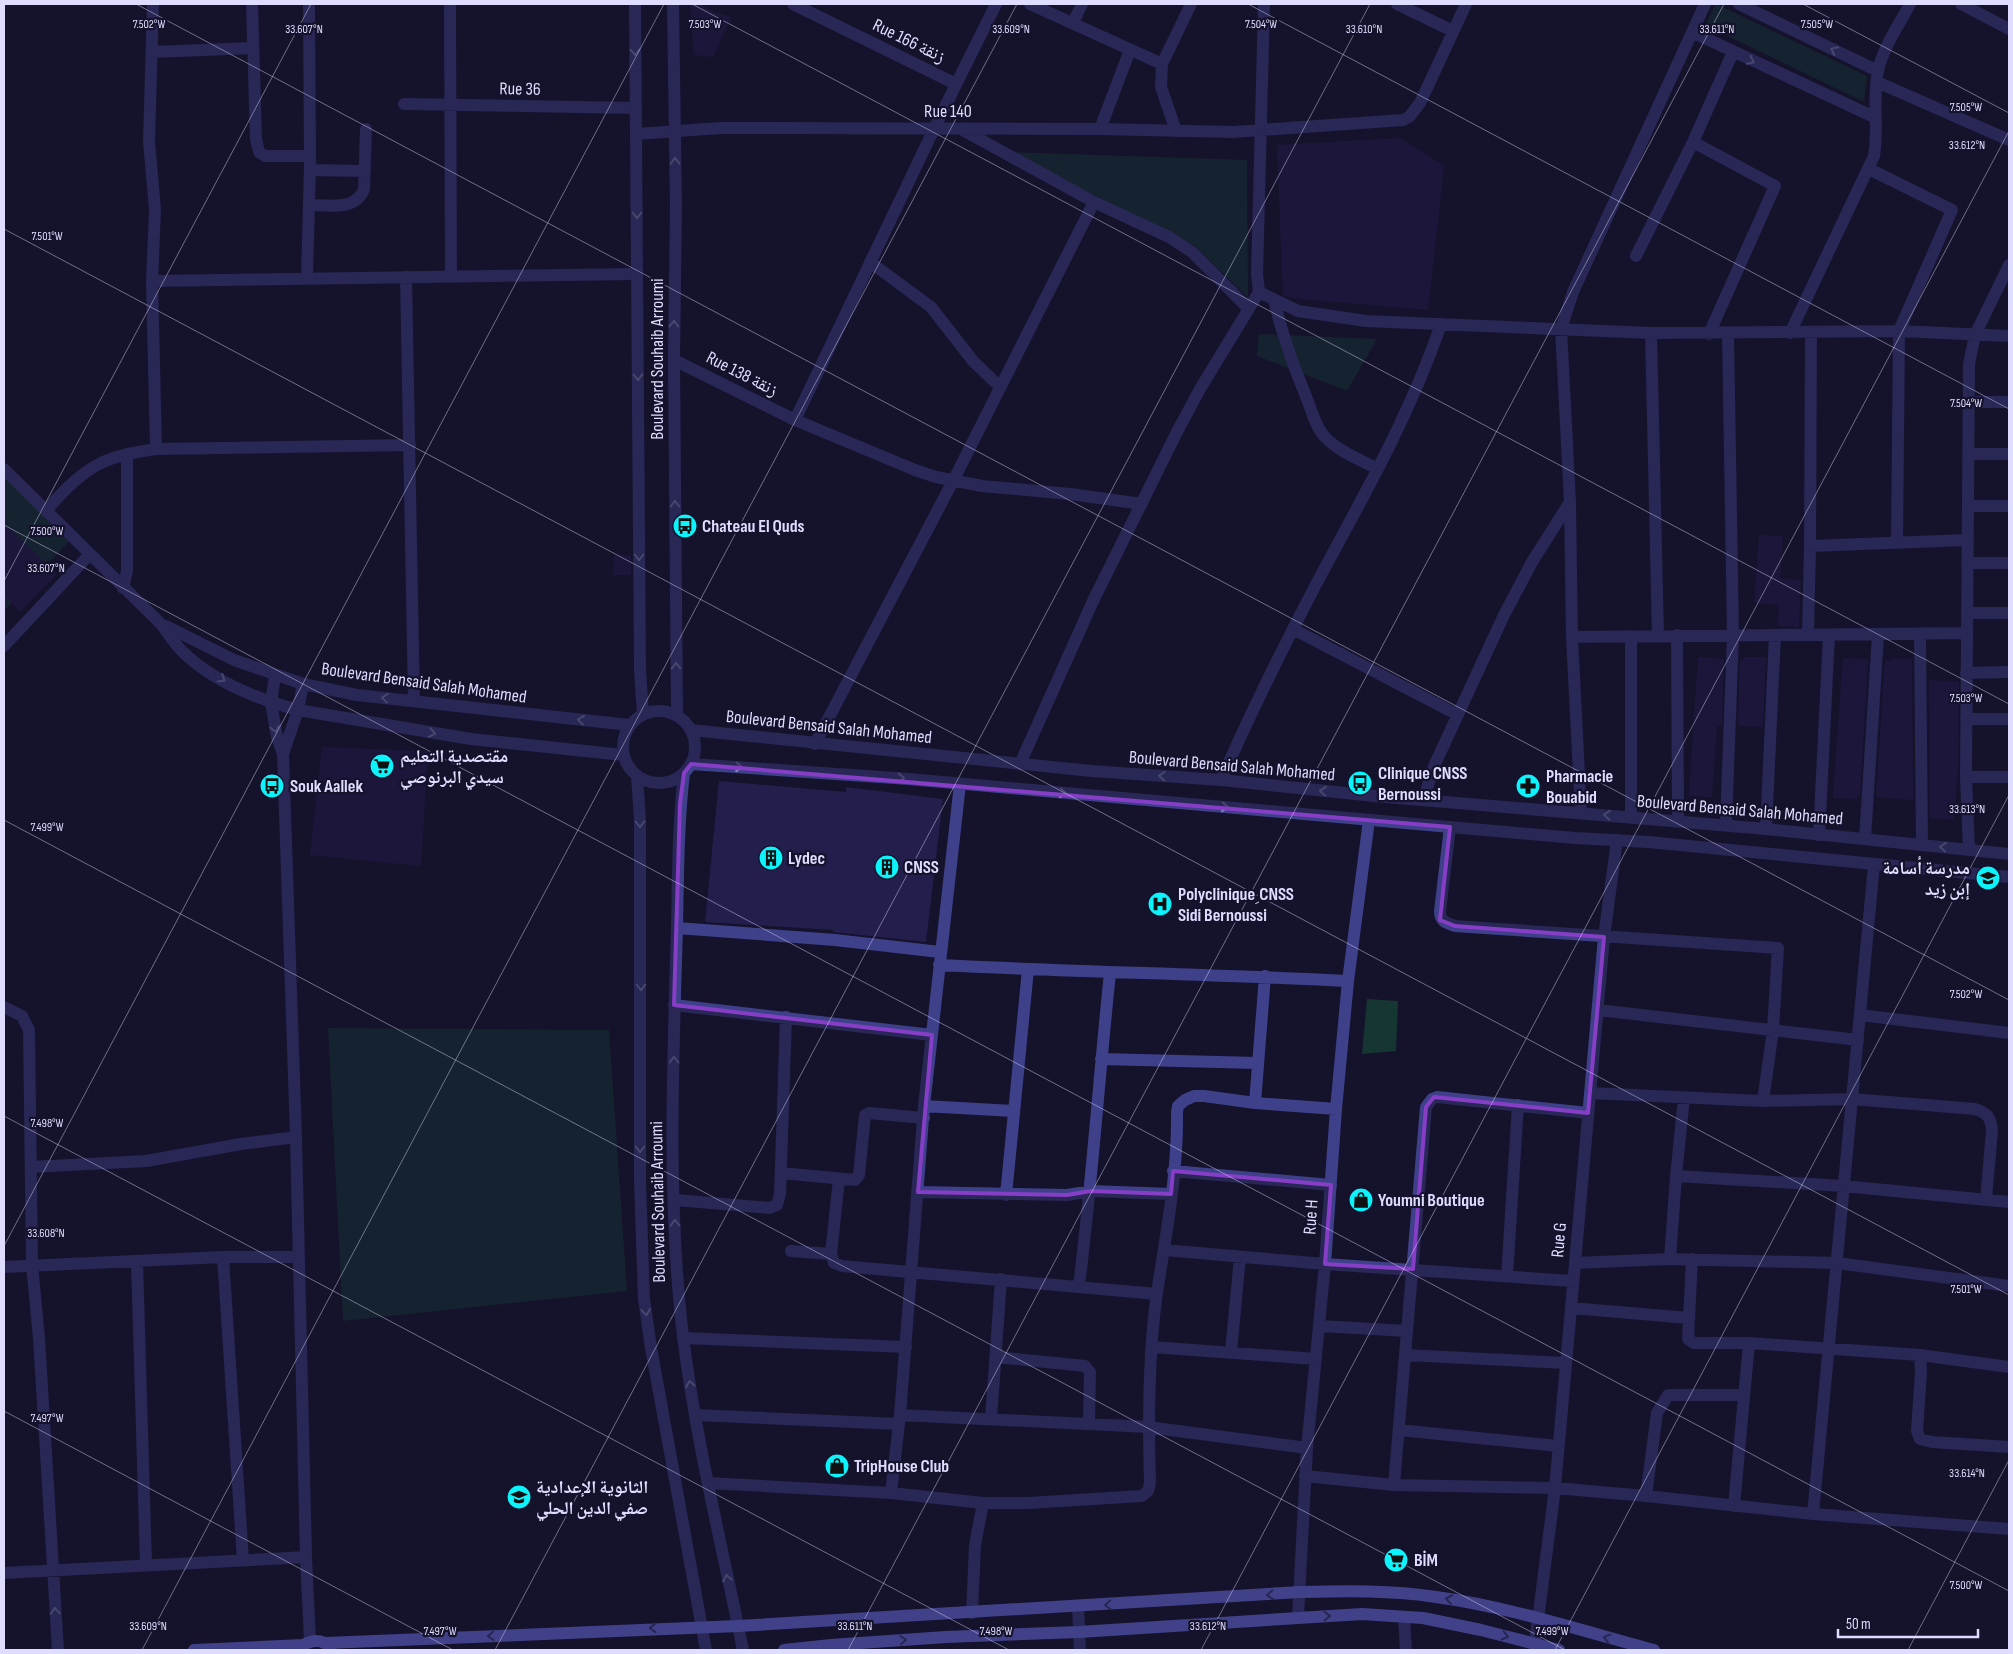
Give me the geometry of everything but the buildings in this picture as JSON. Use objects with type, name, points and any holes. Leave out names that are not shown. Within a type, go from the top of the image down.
[{"type":"main road","points":[[194,1650],[304,1645],[319,1640],[330,1647],[1078,1607],[1300,1592],[1359,1591],[1412,1594],[1464,1601],[1538,1618],[1654,1650]]},
{"type":"main road","points":[[784,1650],[946,1637],[1079,1632],[1362,1614],[1423,1618],[1559,1650]]},
{"type":"street","points":[[156,449],[152,281],[155,210],[149,141],[153,4],[164,4]]},
{"type":"street","points":[[252,4],[258,152],[265,156],[310,156]]},
{"type":"street","points":[[307,278],[310,170],[309,4]]},
{"type":"street","points":[[450,4],[451,277]]},
{"type":"street","name":"Boulevard Souhaib Arroumi","points":[[635,4],[640,670],[643,714]]},
{"type":"street","name":"Boulevard Souhaib Arroumi","points":[[673,4],[676,206],[674,360],[676,715]]},
{"type":"street","name":"Rue 166 زنقة","points":[[793,4],[956,84]]},
{"type":"street","points":[[795,420],[934,128],[996,4]]},
{"type":"street","points":[[1030,4],[1162,64]]},
{"type":"street","points":[[1073,24],[1082,4]]},
{"type":"street","points":[[1176,131],[1161,86],[1162,64],[1191,4]]},
{"type":"street","points":[[1020,764],[1093,601],[1200,389],[1259,292],[1256,249],[1264,4]]},
{"type":"street","points":[[1397,4],[1453,31],[1466,4]]},
{"type":"street","points":[[1581,813],[1572,637],[1570,502],[1561,329],[1576,284],[1705,4]]},
{"type":"street","points":[[1739,4],[1877,76],[2009,140]]},
{"type":"street","points":[[1790,333],[1869,169],[1876,145],[1874,117],[1877,76],[1882,56],[1910,4]]},
{"type":"street","points":[[1961,4],[2009,29]]},
{"type":"street","name":"Rue 140","points":[[636,134],[720,128],[1100,128],[1176,131],[1260,131],[1383,123],[1409,117],[1420,103],[1453,31]]},
{"type":"street","points":[[1692,32],[1874,117]]},
{"type":"street","points":[[152,52],[253,48]]},
{"type":"street","points":[[1100,128],[1130,50]]},
{"type":"street","points":[[1636,256],[1693,142],[1733,52]]},
{"type":"street","name":"Rue 36","points":[[404,104],[636,108]]},
{"type":"street","points":[[309,205],[352,204],[360,198],[364,189],[366,129]]},
{"type":"street","points":[[960,129],[1094,202],[1169,237],[1192,252],[1249,309]]},
{"type":"street","points":[[1693,142],[1775,186],[1709,334]]},
{"type":"street","points":[[1869,169],[1952,210],[1899,331],[1897,542]]},
{"type":"street","points":[[310,170],[365,171]]},
{"type":"street","points":[[816,744],[953,481],[1094,202]]},
{"type":"street","points":[[870,262],[931,307],[973,361],[1000,387]]},
{"type":"street","points":[[1969,849],[1966,777],[1968,364],[1975,335],[2009,265]]},
{"type":"street","points":[[152,281],[637,274]]},
{"type":"street","points":[[406,277],[414,701]]},
{"type":"street","points":[[1259,292],[1298,311],[1366,321],[1651,333],[1728,334],[1899,331],[2009,336]]},
{"type":"street","points":[[1274,300],[1279,324],[1316,423],[1324,436],[1339,448],[1378,469]]},
{"type":"street","points":[[1220,780],[1293,628],[1378,469],[1420,381],[1441,324]]},
{"type":"street","points":[[1651,333],[1658,636]]},
{"type":"street","points":[[1808,635],[1811,333]]},
{"type":"street","points":[[1726,825],[1733,634],[1728,334]]},
{"type":"street","name":"Rue 138 زنقة","points":[[674,360],[795,420],[915,470],[953,481],[982,486],[1070,494],[1142,504]]},
{"type":"street","points":[[1967,402],[2009,402]]},
{"type":"street","points":[[46,511],[66,488],[99,464],[127,454],[156,449],[410,445]]},
{"type":"street","points":[[123,588],[128,570],[127,454]]},
{"type":"street","points":[[1968,454],[2009,454]]},
{"type":"street","points":[[4,469],[161,624],[182,651],[208,671],[236,688],[271,703],[298,710],[470,739],[624,755]]},
{"type":"street","points":[[1423,800],[1435,764],[1504,615],[1527,571],[1570,502]]},
{"type":"street","points":[[1968,506],[2009,506]]},
{"type":"street","points":[[1810,546],[1967,540]]},
{"type":"street","points":[[4,646],[89,555]]},
{"type":"street","points":[[1967,563],[2009,562]]},
{"type":"street","points":[[1967,613],[2009,612]]},
{"type":"street","name":"Boulevard Bensaid Salah Mohamed","points":[[161,624],[234,660],[303,684],[357,695],[629,725]]},
{"type":"street","points":[[1293,628],[1458,715]]},
{"type":"street","points":[[1572,637],[1966,633]]},
{"type":"street","points":[[1819,835],[1829,634]]},
{"type":"street","points":[[1920,634],[1922,845]]},
{"type":"street","points":[[1677,635],[1678,821]]},
{"type":"street","points":[[1766,829],[1775,635]]},
{"type":"street","points":[[1866,839],[1878,635]]},
{"type":"street","points":[[1631,636],[1631,816]]},
{"type":"street","points":[[1966,673],[2009,672]]},
{"type":"street","points":[[276,676],[271,703],[277,737],[283,754],[296,1137],[306,1556],[304,1645]]},
{"type":"street","points":[[283,754],[298,710],[303,684]]},
{"type":"street","points":[[660,710],[676,715],[691,730],[695,747],[687,768],[669,781],[661,783],[652,782],[637,776],[631,770],[624,755],[623,742],[629,725],[643,714],[660,710]]},
{"type":"street","points":[[1966,719],[2009,719]]},
{"type":"street","name":"Boulevard Bensaid Salah Mohamed","points":[[691,730],[1091,771],[1220,780],[1423,800],[1631,816],[2009,854]]},
{"type":"street","points":[[687,768],[909,779],[2009,876]]},
{"type":"street","name":"Boulevard Souhaib Arroumi","points":[[687,768],[677,866],[674,1005],[674,1200],[678,1288],[683,1338],[708,1483],[743,1650]]},
{"type":"street","name":"Boulevard Souhaib Arroumi","points":[[637,776],[640,820],[640,1181],[644,1299],[656,1376],[706,1650]]},
{"type":"street","points":[[1966,777],[2009,777]]},
{"type":"street","points":[[891,1494],[900,1420],[924,1112],[960,784]]},
{"type":"street","name":"Rue H","points":[[1298,1617],[1307,1448],[1325,1264],[1336,1109],[1348,981],[1369,820]]},
{"type":"street","points":[[1450,827],[1440,917],[1443,921],[1455,926],[1778,948],[1773,1030],[1763,1101]]},
{"type":"street","name":"Rue G","points":[[1534,1643],[1554,1488],[1604,937],[1617,840]]},
{"type":"street","points":[[1813,1514],[1874,865]]},
{"type":"street","points":[[677,928],[835,940],[940,958],[1028,970],[1265,976],[1348,981]]},
{"type":"street","points":[[1006,1195],[1028,970]]},
{"type":"street","points":[[1079,1286],[1091,1191],[1110,973]]},
{"type":"street","points":[[1254,1103],[1265,976]]},
{"type":"street","points":[[674,1005],[932,1035]]},
{"type":"street","points":[[4,1007],[22,1016],[29,1030],[32,1265],[40,1338],[58,1650]]},
{"type":"street","points":[[1598,1010],[1858,1040]]},
{"type":"street","points":[[1860,1015],[2009,1033]]},
{"type":"street","points":[[674,1200],[770,1208],[777,1205],[780,1194],[786,1017]]},
{"type":"street","points":[[1101,1060],[1257,1063]]},
{"type":"street","points":[[1590,1093],[1763,1101],[1852,1099],[1975,1109],[1984,1112],[1991,1120],[1992,1131],[1986,1199]]},
{"type":"street","points":[[708,1483],[891,1494],[983,1503],[1028,1503],[1142,1496],[1148,1491],[1150,1483],[1148,1427],[1152,1346],[1171,1194],[1177,1112],[1182,1102],[1194,1096],[1204,1096],[1254,1103],[1336,1109]]},
{"type":"street","points":[[1394,1485],[1426,1107],[1428,1102],[1437,1097],[1588,1113]]},
{"type":"street","points":[[1670,1259],[1684,1098]]},
{"type":"street","points":[[1507,1276],[1518,1105]]},
{"type":"street","points":[[781,1173],[839,1180],[855,1180],[859,1175],[865,1115],[869,1113],[1013,1111]]},
{"type":"street","points":[[31,1167],[146,1161],[241,1144],[296,1137]]},
{"type":"street","points":[[1173,1171],[1331,1185]]},
{"type":"street","points":[[1676,1176],[1843,1186],[2009,1202]]},
{"type":"street","points":[[839,1180],[831,1254],[834,1263],[842,1266],[1157,1294]]},
{"type":"street","points":[[918,1192],[1067,1195],[1091,1191],[1171,1194]]},
{"type":"street","points":[[1164,1250],[1325,1264],[1573,1281]]},
{"type":"street","points":[[791,1251],[831,1254]]},
{"type":"street","points":[[4,1267],[223,1257],[299,1257]]},
{"type":"street","points":[[223,1257],[243,1560]]},
{"type":"street","points":[[1230,1352],[1240,1257]]},
{"type":"street","points":[[1575,1262],[1692,1259],[1838,1263],[2009,1286]]},
{"type":"street","points":[[1692,1259],[1688,1339],[1694,1343],[1749,1343],[1920,1356],[2009,1367]]},
{"type":"street","points":[[137,1262],[146,1565]]},
{"type":"street","points":[[991,1419],[1001,1279]]},
{"type":"street","points":[[1571,1308],[1689,1318]]},
{"type":"street","points":[[1319,1326],[1407,1331]]},
{"type":"street","points":[[683,1338],[906,1347]]},
{"type":"street","points":[[1734,1506],[1749,1343]]},
{"type":"street","points":[[1152,1346],[1316,1359]]},
{"type":"street","points":[[1405,1355],[1566,1363]]},
{"type":"street","points":[[1920,1356],[1921,1372],[1917,1430],[1920,1439],[1932,1442],[2009,1447]]},
{"type":"street","points":[[996,1357],[1085,1366],[1090,1372],[1089,1424]]},
{"type":"street","points":[[1646,1496],[1657,1412],[1668,1395],[1744,1395]]},
{"type":"street","points":[[696,1415],[900,1420],[991,1419],[1148,1427],[1307,1448]]},
{"type":"street","points":[[1399,1430],[1558,1446]]},
{"type":"street","points":[[1305,1476],[1394,1485],[1554,1488],[1813,1514],[2009,1529]]},
{"type":"street","points":[[972,1613],[975,1545],[983,1503]]},
{"type":"street","points":[[4,1573],[52,1572],[306,1556]]},
{"type":"street","points":[[1078,1607],[1080,1650]]},
{"type":"street","points":[[1404,1616],[1406,1650]]},
{"type":"highlighted area","points":[[691,764],[1450,827],[1440,920],[1455,926],[1604,937],[1588,1113],[1434,1097],[1426,1107],[1413,1269],[1325,1264],[1331,1185],[1173,1171],[1171,1194],[1091,1191],[1067,1195],[918,1192],[932,1035],[674,1005],[680,803],[684,773]]},
{"type":"green space","points":[[1716,4],[1867,76],[1864,102],[1705,25]]},
{"type":"green space","points":[[1009,152],[1247,160],[1248,298],[1195,246]]},
{"type":"green space","points":[[1259,334],[1377,339],[1347,391],[1257,356]]},
{"type":"green space","points":[[4,472],[71,539],[4,611]]},
{"type":"green space","points":[[1367,999],[1398,1001],[1396,1051],[1362,1054]]},
{"type":"green space","points":[[328,1028],[609,1030],[627,1291],[343,1321]]},
{"type":"place","name":"Chateau El Quds","points":[[685,526]]},
{"type":"place","name":"مقتصدية التعليم سيدي البرنوصي","points":[[382,766]]},
{"type":"place","name":"Clinique CNSS Bernoussi","points":[[1360,783]]},
{"type":"place","name":"Souk Aallek","points":[[272,786]]},
{"type":"place","name":"Pharmacie Bouabid","points":[[1528,786]]},
{"type":"place","name":"Lydec","points":[[771,858]]},
{"type":"place","name":"CNSS","points":[[887,867]]},
{"type":"place","name":"مدرسة أسامة إبن زيد","points":[[1988,878]]},
{"type":"place","name":"Polyclinique ِCNSS Sidi Bernoussi","points":[[1160,904]]},
{"type":"place","name":"Youmni Boutique","points":[[1361,1200]]},
{"type":"place","name":"TripHouse Club","points":[[837,1466]]},
{"type":"place","name":"الثانوية الإعدادية صفي الدين الحلي","points":[[519,1497]]},
{"type":"place","name":"BİM","points":[[1396,1560]]}]
